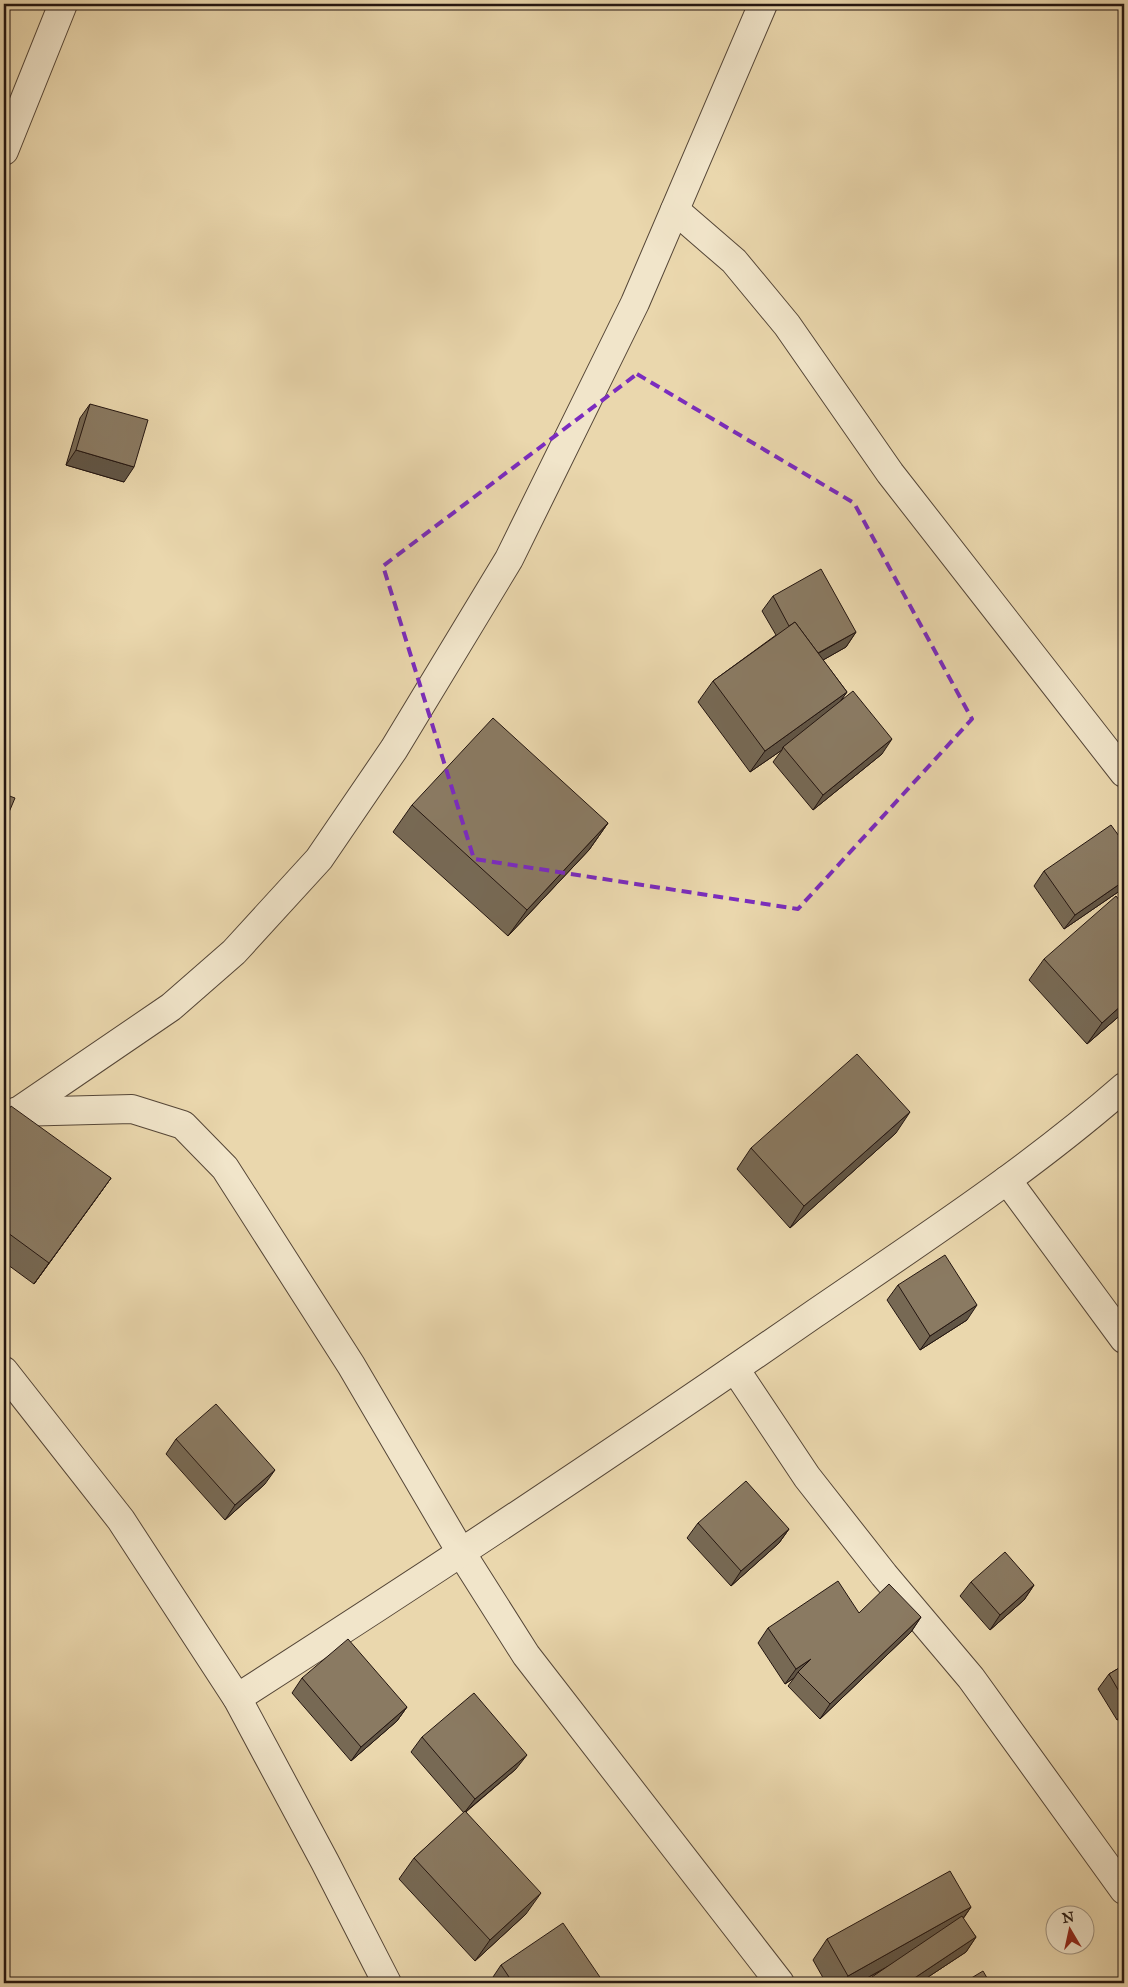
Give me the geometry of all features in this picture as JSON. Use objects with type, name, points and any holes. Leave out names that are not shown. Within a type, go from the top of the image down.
[{"type":"street","points":[[4,151],[63,4]]},
{"type":"street","points":[[9,1116],[171,1007],[234,952],[319,859],[394,749],[509,559],[635,303],[763,4]]},
{"type":"street","points":[[675,210],[734,261],[787,325],[890,473],[1124,773]]},
{"type":"street","points":[[237,1698],[462,1554],[736,1369],[1007,1180],[1124,1088]]},
{"type":"street","points":[[9,1116],[132,1109],[183,1125],[225,1168],[352,1365],[462,1554],[526,1656],[780,1983]]},
{"type":"street","points":[[1007,1180],[1124,1339]]},
{"type":"street","points":[[736,1369],[807,1477],[884,1575],[971,1678],[1124,1890]]},
{"type":"street","points":[[4,1371],[121,1520],[237,1698],[387,1983]]},
{"type":"highlighted area","points":[[637,374],[854,503],[972,719],[798,909],[474,859],[383,566]]},
{"type":"building","points":[[90,404],[148,420],[134,467],[76,450]]},
{"type":"building","points":[[821,569],[856,632],[818,653],[795,622],[789,626],[773,596]]},
{"type":"building","points":[[795,622],[847,692],[765,751],[713,681]]},
{"type":"building","points":[[853,691],[892,739],[823,795],[783,747]]},
{"type":"building","points":[[493,718],[608,823],[527,910],[412,805]]},
{"type":"building","points":[[4,794],[15,798],[4,824]]},
{"type":"building","points":[[1111,825],[1124,843],[1124,881],[1075,915],[1044,871]]},
{"type":"building","points":[[1116,896],[1124,906],[1124,1003],[1102,1023],[1044,959]]},
{"type":"building","points":[[857,1054],[910,1112],[804,1206],[751,1148]]},
{"type":"building","points":[[11,1106],[111,1178],[49,1263],[4,1230],[4,1117]]},
{"type":"building","points":[[945,1255],[977,1305],[930,1336],[898,1285]]},
{"type":"building","points":[[216,1404],[275,1470],[235,1505],[176,1439]]},
{"type":"building","points":[[746,1481],[789,1529],[741,1571],[698,1523]]},
{"type":"building","points":[[1005,1552],[1034,1585],[1000,1615],[971,1582]]},
{"type":"building","points":[[838,1581],[859,1613],[889,1584],[921,1617],[830,1704],[798,1672],[811,1659],[796,1669],[768,1628]]},
{"type":"building","points":[[348,1639],[407,1707],[361,1747],[302,1678]]},
{"type":"building","points":[[1124,1665],[1124,1700],[1109,1674]]},
{"type":"building","points":[[474,1693],[527,1755],[475,1799],[422,1737]]},
{"type":"building","points":[[465,1811],[541,1893],[490,1940],[414,1858]]},
{"type":"building","points":[[950,1871],[971,1907],[848,1976],[827,1939]]},
{"type":"building","points":[[962,1916],[976,1937],[907,1983],[863,1983]]},
{"type":"building","points":[[563,1923],[604,1983],[513,1983],[501,1965]]},
{"type":"building","points":[[983,1971],[990,1983],[963,1983]]}]
